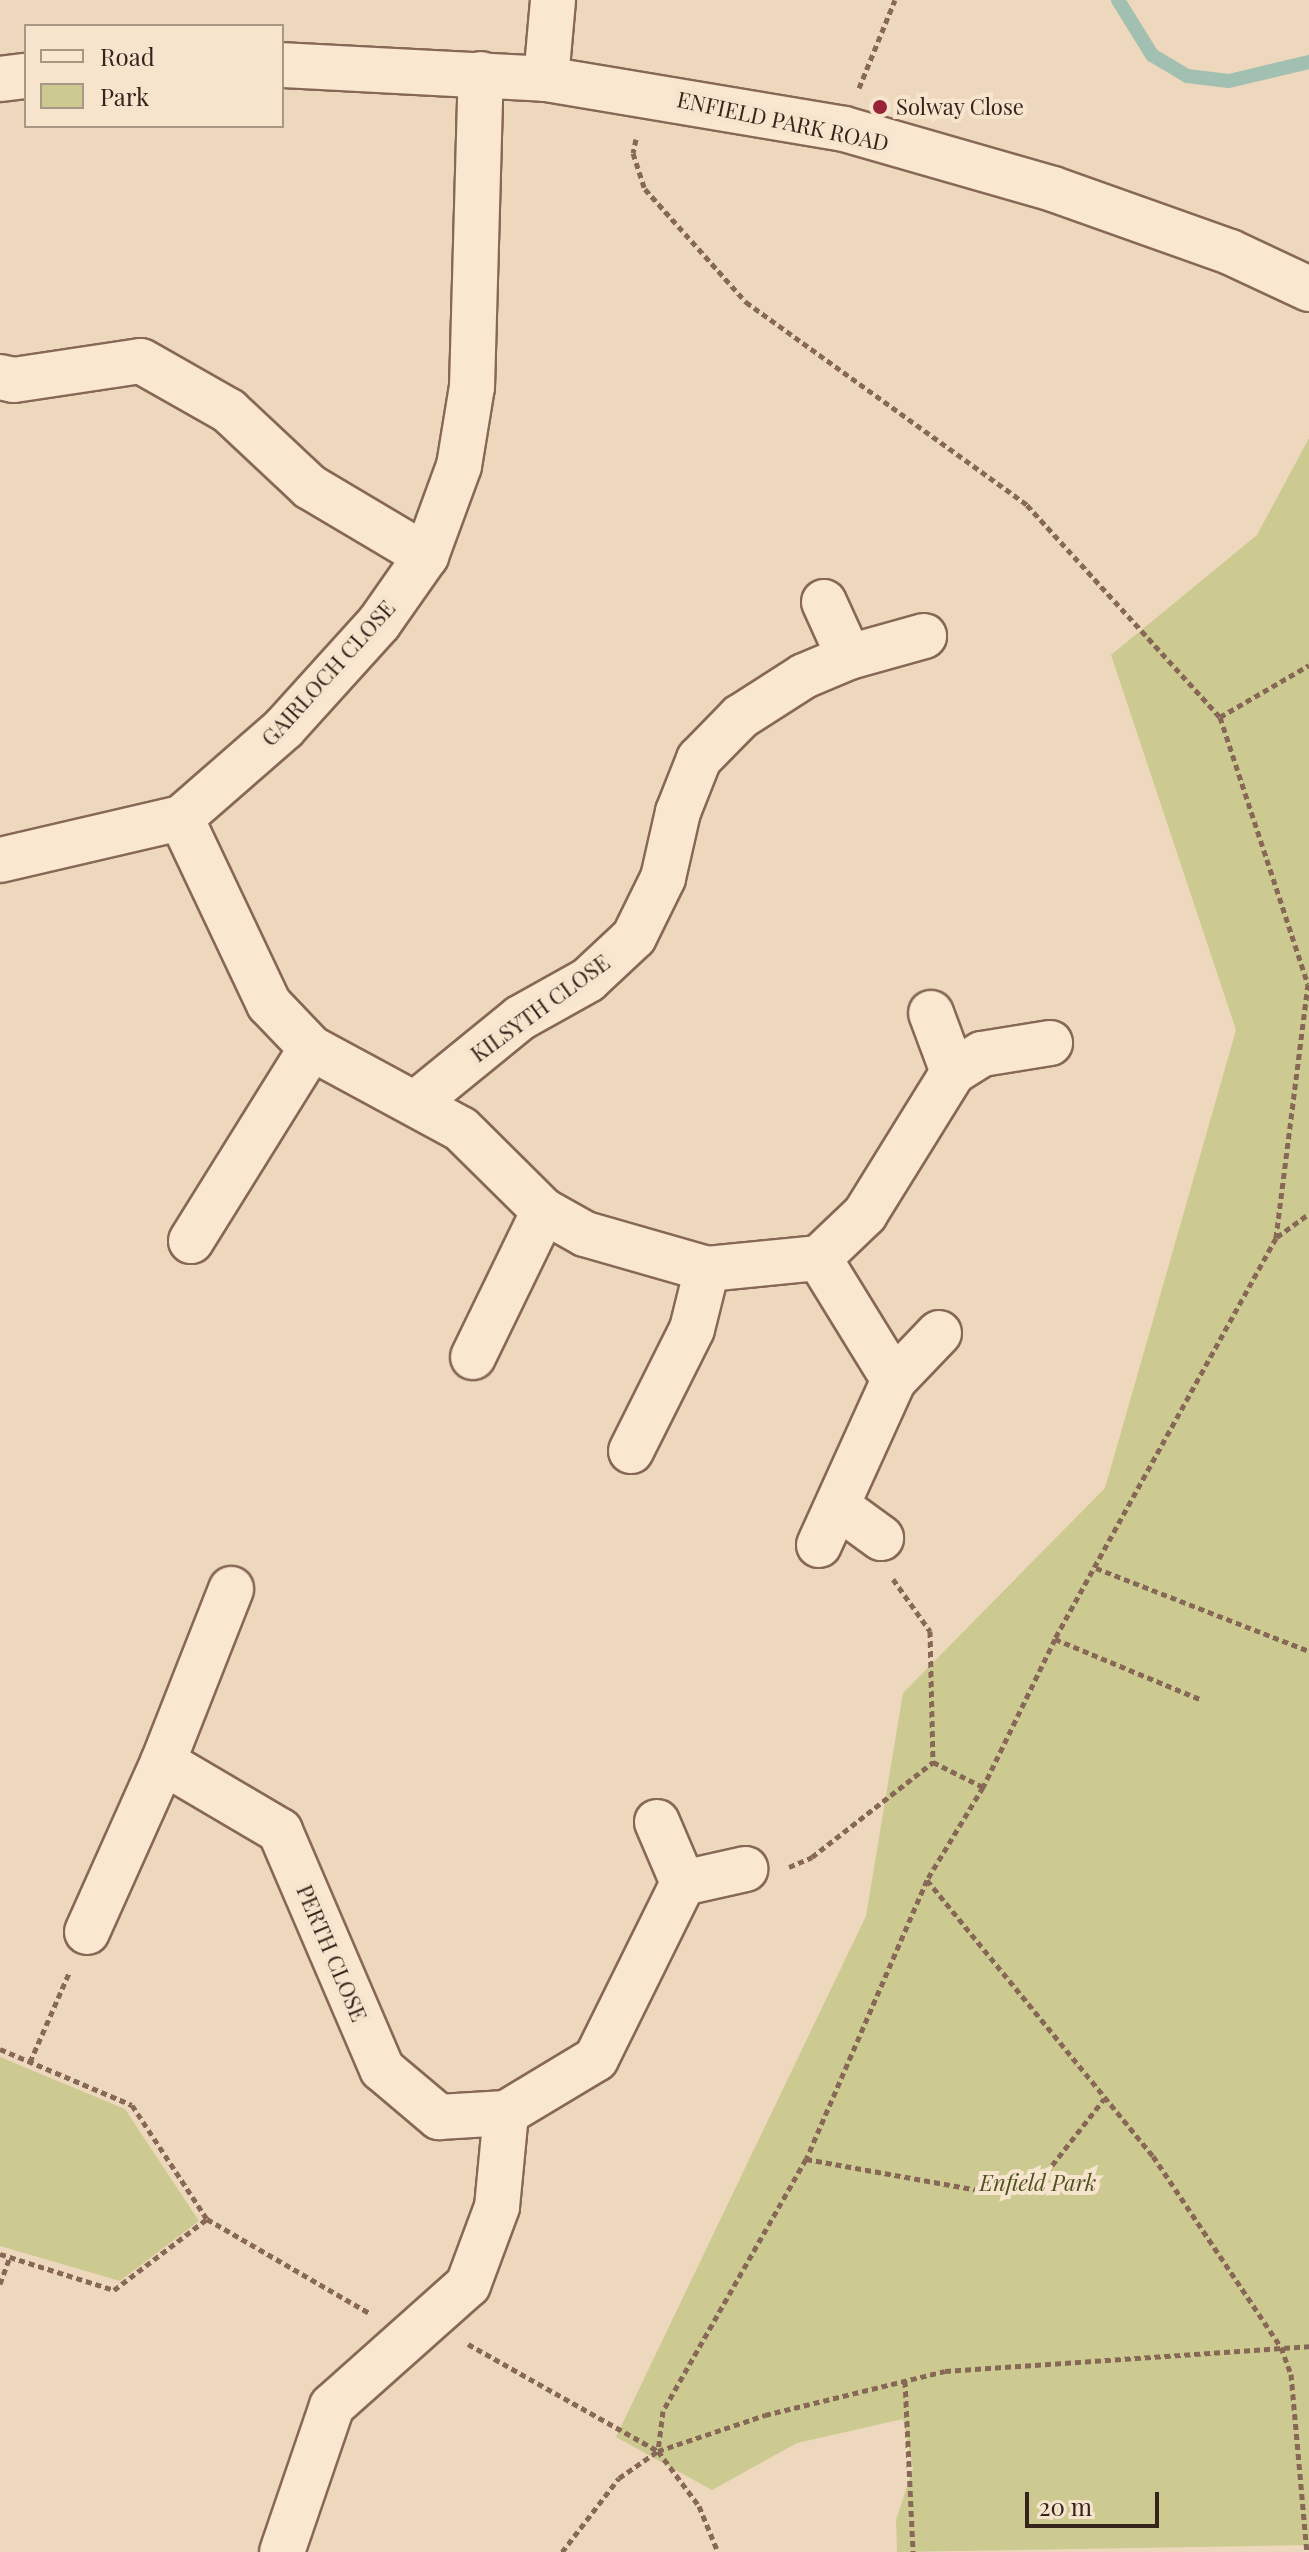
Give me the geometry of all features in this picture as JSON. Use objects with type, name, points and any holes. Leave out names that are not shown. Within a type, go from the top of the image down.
[{"type":"street","points":[[546,79],[553,0]]},
{"type":"street","name":"ENFIELD PARK ROAD","points":[[284,65],[546,79],[844,129],[1053,189],[1230,252],[1309,289]]},
{"type":"street","name":"GAIRLOCH CLOSE","points":[[0,860],[181,818],[284,728],[379,623],[426,556],[459,466],[472,387],[481,74]]},
{"type":"street","points":[[0,79],[24,76]]},
{"type":"street","points":[[0,377],[14,380],[141,361],[229,411],[310,487],[426,556]]},
{"type":"street","points":[[824,602],[849,657]]},
{"type":"street","name":"KILSYTH CLOSE","points":[[417,1102],[520,1018],[588,980],[634,937],[663,878],[678,812],[699,759],[740,717],[804,676],[849,657],[924,636]]},
{"type":"street","points":[[181,818],[269,1004],[311,1048],[361,1078],[417,1102],[461,1129],[544,1211],[585,1234],[707,1269],[819,1258],[865,1214],[953,1072],[982,1054],[1050,1043]]},
{"type":"street","points":[[931,1013],[953,1072]]},
{"type":"street","points":[[191,1241],[311,1048]]},
{"type":"street","points":[[473,1357],[544,1211]]},
{"type":"street","points":[[819,1258],[894,1380]]},
{"type":"street","points":[[631,1451],[692,1329],[707,1269]]},
{"type":"street","points":[[881,1538],[830,1527],[894,1380],[939,1333]]},
{"type":"street","points":[[87,1932],[163,1762],[231,1589]]},
{"type":"street","name":"PERTH CLOSE","points":[[163,1762],[280,1831],[382,2069],[439,2117],[506,2113],[596,2059],[683,1883]]},
{"type":"street","points":[[657,1822],[683,1883],[745,1869]]},
{"type":"street","points":[[282,2552],[332,2406],[407,2335],[468,2285],[497,2207],[506,2113]]},
{"type":"path","points":[[844,129],[895,0]]},
{"type":"path","points":[[639,124],[633,153],[645,189],[746,302],[1027,505],[1220,717],[1308,984],[1276,1238],[1055,1639],[983,1787],[927,1880],[806,2159],[663,2411],[658,2451]]},
{"type":"path","points":[[1220,717],[1309,665]]},
{"type":"path","points":[[1276,1238],[1309,1214]]},
{"type":"path","points":[[881,1538],[881,1562],[930,1631],[933,1762]]},
{"type":"path","points":[[1096,1568],[1309,1651]]},
{"type":"path","points":[[1055,1639],[1200,1699]]},
{"type":"path","points":[[933,1762],[983,1787]]},
{"type":"path","points":[[745,1869],[774,1872],[812,1857],[933,1762]]},
{"type":"path","points":[[927,1880],[1153,2156],[1281,2347],[1291,2374],[1307,2552]]},
{"type":"path","points":[[30,2062],[87,1932]]},
{"type":"path","points":[[0,2049],[132,2105],[207,2219],[407,2335],[460,2340],[658,2451],[699,2506],[718,2552]]},
{"type":"path","points":[[806,2159],[989,2192],[1046,2173],[1104,2099]]},
{"type":"path","points":[[0,2254],[114,2290],[207,2219]]},
{"type":"path","points":[[0,2284],[10,2257]]},
{"type":"path","points":[[562,2552],[619,2478],[658,2451],[765,2415],[945,2371],[1309,2346]]},
{"type":"path","points":[[905,2381],[913,2552]]},
{"type":"green space","name":"Enfield Park","points":[[1309,438],[1309,2545],[897,2552],[896,2520],[913,2468],[903,2419],[797,2443],[712,2490],[616,2437],[866,1916],[903,1693],[1105,1488],[1236,1030],[1111,655],[1257,535]]},
{"type":"green space","points":[[0,2057],[125,2109],[199,2221],[120,2281],[0,2246]]},
{"type":"waterway","points":[[1118,0],[1152,55],[1187,76],[1229,81],[1309,62]]},
{"type":"place","name":"Solway Close","points":[[880,107]]}]
